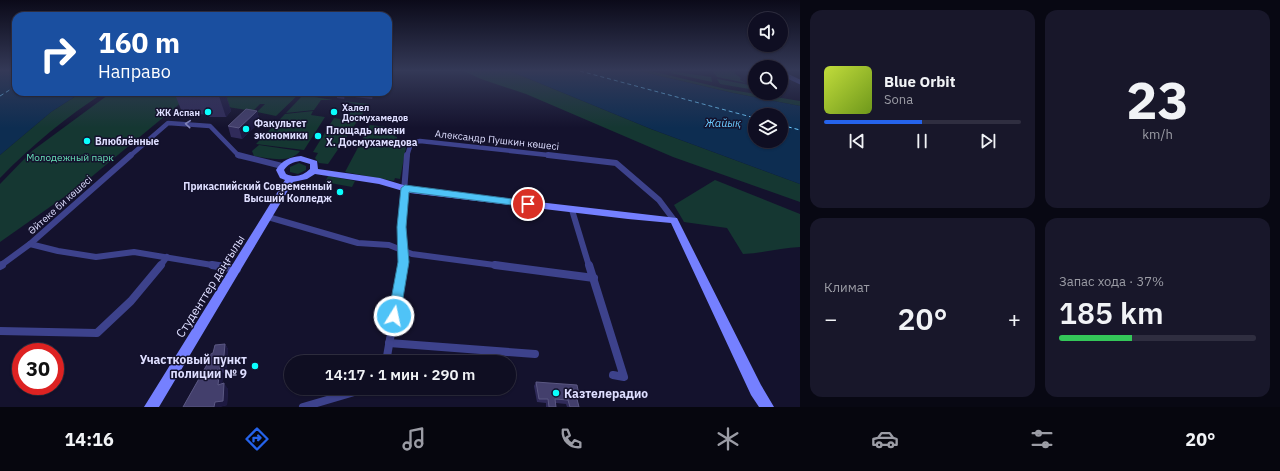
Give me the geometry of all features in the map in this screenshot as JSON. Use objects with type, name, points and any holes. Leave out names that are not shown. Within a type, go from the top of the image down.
[{"type":"street","name":"Әйтеке би көшесі","points":[[0,266],[30,244],[166,124],[172,122],[210,126],[240,157],[282,166]]},
{"type":"street","name":"Александр Пушкин көшесі","points":[[405,188],[408,147],[411,143],[420,141],[616,163],[635,181],[659,200],[674,220]]},
{"type":"street","points":[[314,171],[314,163],[306,158],[290,160],[282,166],[282,174],[290,179],[302,178],[314,171],[380,181],[405,188],[572,210],[674,220],[756,390],[767,407]]},
{"type":"street","name":"Студенттер даңғылы","points":[[151,407],[290,179]]},
{"type":"street","points":[[387,355],[404,262],[401,227],[405,188]]},
{"type":"street","points":[[572,210],[624,377],[613,375]]},
{"type":"street","points":[[268,217],[304,230],[358,243],[389,245],[404,252],[421,256],[594,278]]},
{"type":"street","points":[[30,244],[58,251],[96,257],[134,252],[237,268]]},
{"type":"street","points":[[0,331],[97,333],[131,301],[167,257]]},
{"type":"street","points":[[389,343],[535,354]]},
{"type":"street","points":[[303,407],[344,395]]},
{"type":"green space","points":[[514,90],[556,90],[651,129],[800,184],[800,202],[673,157]]},
{"type":"green space","points":[[720,90],[748,93],[748,96],[733,93]]},
{"type":"green space","points":[[76,96],[99,96],[50,132],[24,154],[0,178],[0,155],[51,112]]},
{"type":"green space","name":"Молодежный парк","points":[[107,96],[189,96],[84,183],[0,242],[0,184],[32,151]]},
{"type":"green space","points":[[203,96],[228,98],[215,96],[297,96],[276,116],[257,112],[265,104],[260,104],[253,111],[196,102]]},
{"type":"green space","points":[[302,96],[333,100],[321,100],[314,110],[286,113]]},
{"type":"green space","points":[[788,99],[800,101],[800,106],[769,100]]},
{"type":"green space","points":[[343,101],[369,104],[328,164],[319,163],[315,158],[318,153],[313,152],[334,118],[346,120],[355,104]]},
{"type":"green space","points":[[313,111],[311,115],[325,117],[304,150],[256,144],[285,114]]},
{"type":"green space","points":[[370,125],[396,128],[394,136],[397,137],[397,141],[407,142],[400,179],[395,178],[394,181],[345,172]]},
{"type":"green space","points":[[259,145],[300,151],[291,158],[285,159],[272,159],[254,156],[252,151]]},
{"type":"green space","points":[[299,163],[306,166],[306,170],[298,174],[290,172],[290,167]]},
{"type":"green space","points":[[328,176],[355,181],[352,187],[325,182]]},
{"type":"green space","points":[[715,180],[800,214],[800,247],[743,254],[727,228],[684,222],[674,205]]},
{"type":"water","points":[[0,90],[12,90],[12,96],[76,96],[51,112],[0,155]]},
{"type":"water","name":"Жайық","points":[[556,90],[720,90],[748,96],[748,100],[769,100],[800,106],[800,184],[651,129]]},
{"type":"building","points":[[246,109],[257,111],[239,128],[228,126]]},
{"type":"building","points":[[225,344],[223,367],[220,367],[218,385],[224,383],[223,401],[215,402],[214,407],[183,407],[209,361],[209,355],[213,353],[215,345]]},
{"type":"building","name":"Казтелерадио","points":[[536,382],[577,385],[579,395],[576,395],[579,407],[570,407],[568,400],[555,399],[556,407],[549,407],[548,399],[539,399]]},
{"type":"ferry route","points":[[0,96],[10,90]]},
{"type":"ferry route","points":[[651,90],[748,116]]},
{"type":"ferry route","points":[[788,127],[800,130]]},
{"type":"place","name":"ЖК Аспан","points":[[208,112]]},
{"type":"place","name":"Халел Досмухамедов","points":[[334,112]]},
{"type":"place","name":"Факультет экономики","points":[[246,129]]},
{"type":"place","name":"Площадь имени Х. Досмухамедова","points":[[318,136]]},
{"type":"place","name":"Влюблённые","points":[[87,141]]},
{"type":"place","name":"Прикаспийский Современный Высший Колледж","points":[[340,192]]},
{"type":"place","name":"Участковый пункт полиции № 9","points":[[255,366]]},
{"type":"place","name":"Казтелерадио","points":[[556,393]]},
{"type":"route","points":[[394,316],[404,262],[401,227],[405,188],[410,190],[528,204]]}]
